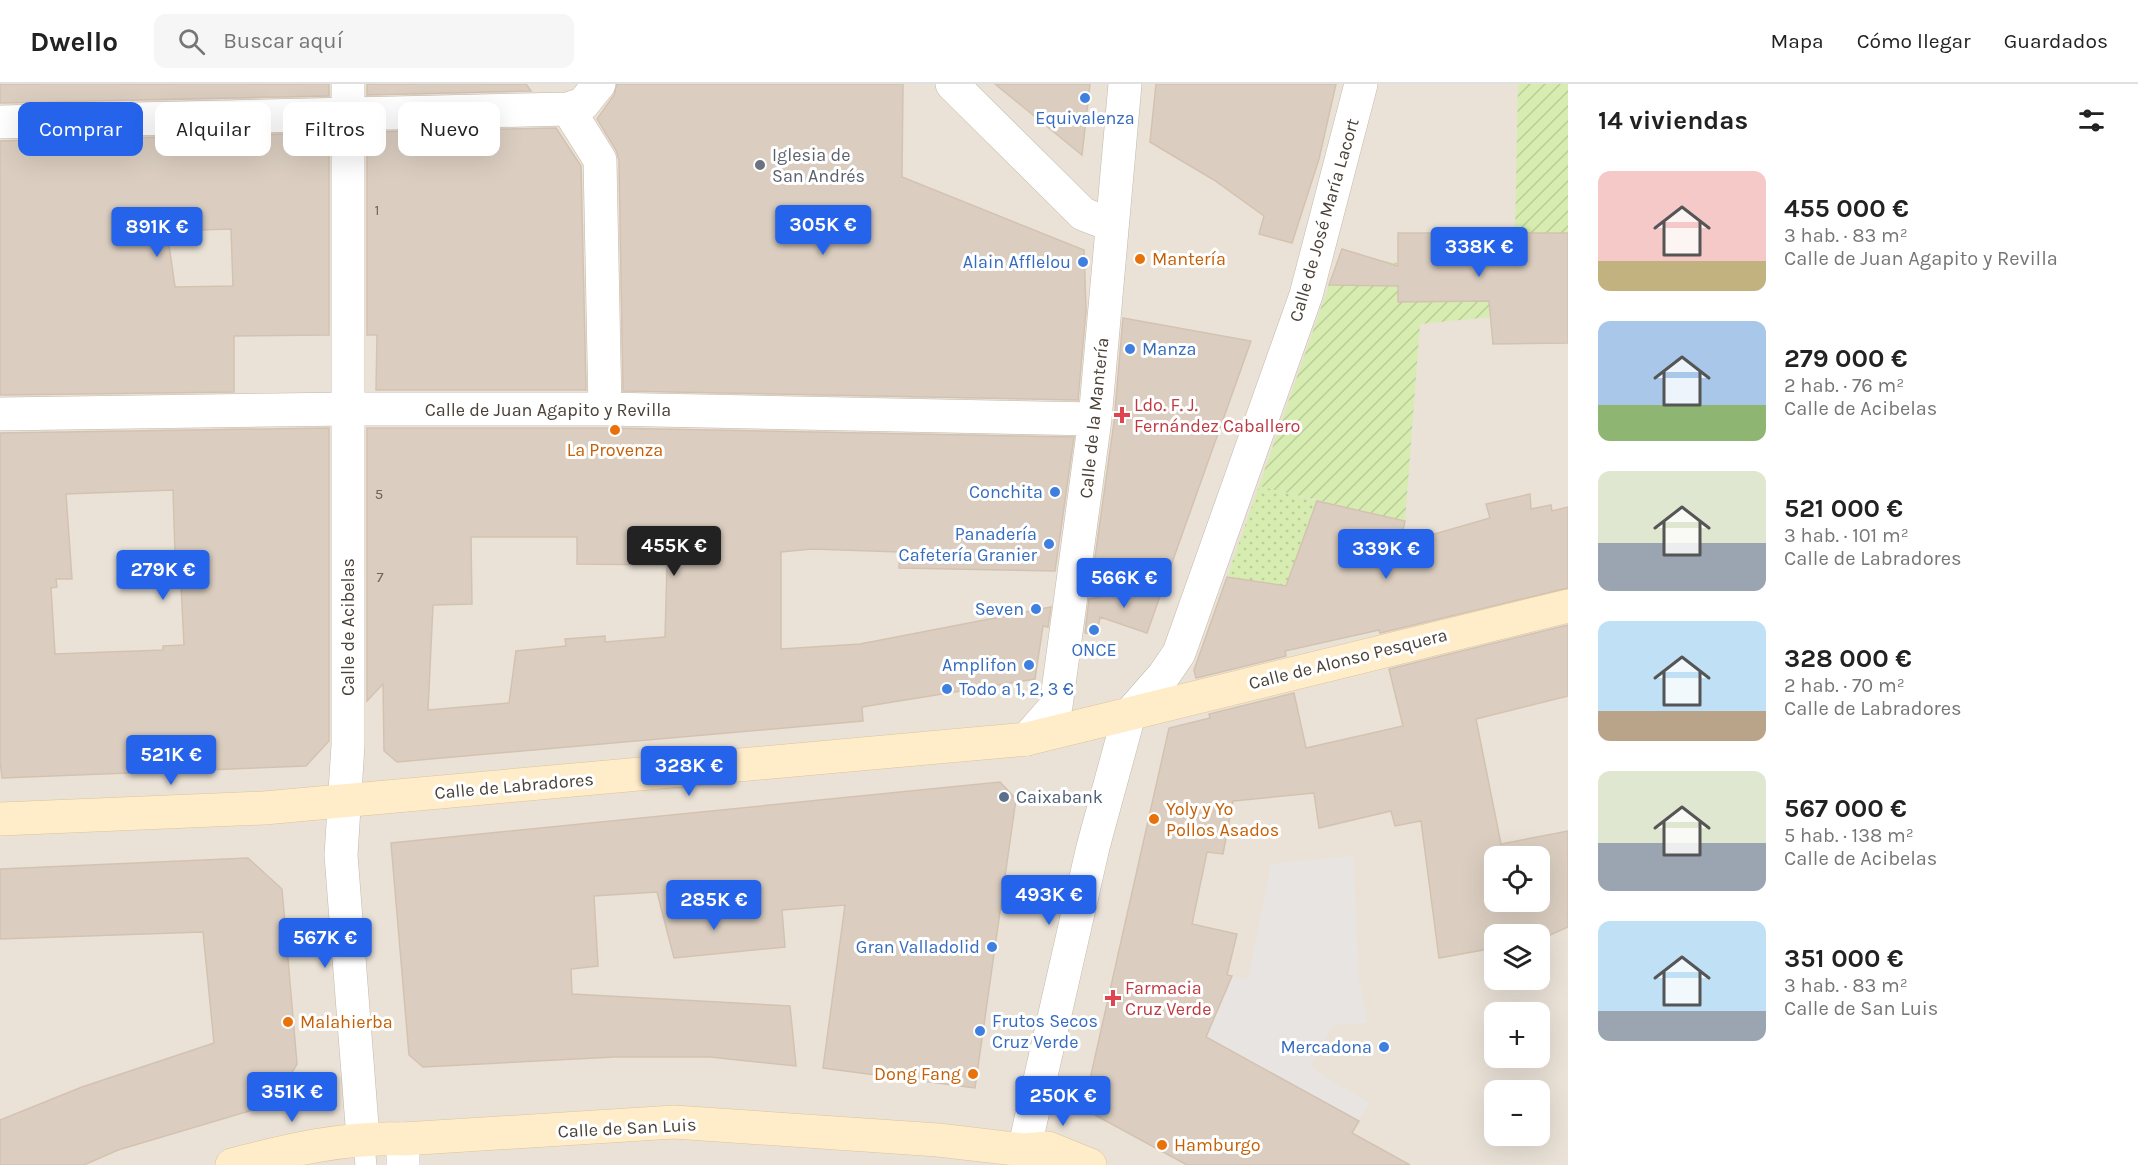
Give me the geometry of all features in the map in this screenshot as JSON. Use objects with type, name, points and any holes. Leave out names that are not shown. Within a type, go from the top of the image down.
[{"type":"street","points":[[0,122],[348,99],[568,109],[583,104],[599,84]]},
{"type":"street","points":[[952,84],[1083,214],[1112,225]]},
{"type":"street","name":"Calle de la Mantería","points":[[1027,740],[1056,706],[1095,419],[1125,84]]},
{"type":"street","name":"Calle de José María Lacort","points":[[1129,715],[1164,675],[1179,653],[1312,274],[1361,84]]},
{"type":"street","name":"Calle de Acibelas","points":[[348,99],[349,409],[345,800],[341,855],[365,1151]]},
{"type":"street","points":[[568,109],[600,160],[605,409]]},
{"type":"street","name":"Calle de Juan Agapito y Revilla","points":[[0,414],[349,409],[605,409],[1095,419]]},
{"type":"street","name":"Calle de Alonso Pesquera","points":[[1027,740],[1129,715],[1177,700],[1568,606]]},
{"type":"street","points":[[1023,1157],[1093,847],[1129,715]]},
{"type":"street","name":"Calle de Labradores","points":[[0,819],[264,808],[1027,740]]},
{"type":"street","name":"Calle de San Luis","points":[[232,1165],[290,1149],[403,1152],[674,1122],[938,1140],[1023,1157],[1048,1148],[1090,1165]]},
{"type":"shaded area","points":[[0,84],[1568,84],[1568,1165],[0,1165]]},
{"type":"shaded area","points":[[1353,856],[1359,978],[1368,1023],[1333,1025],[1310,1067],[1369,1103],[1359,1121],[1250,1061],[1198,1055],[1232,976],[1248,980],[1271,864]]},
{"type":"green space","points":[[1518,84],[1568,84],[1568,233],[1515,234]]},
{"type":"green space","points":[[1378,260],[1398,263],[1398,301],[1489,301],[1490,317],[1420,324],[1405,521],[1259,486],[1329,285],[1372,286]]},
{"type":"green space","points":[[1259,486],[1317,501],[1286,586],[1227,577]]},
{"type":"building","points":[[0,84],[329,84],[329,96],[0,103]]},
{"type":"building","points":[[367,84],[526,84],[531,91],[367,95]]},
{"type":"building","points":[[617,84],[903,84],[902,177],[1084,250],[1086,310],[1078,400],[623,391],[619,160],[616,150],[597,119],[614,95]]},
{"type":"building","points":[[995,84],[1090,84],[1082,155]]},
{"type":"building","points":[[1156,84],[1336,84],[1319,159],[1292,243],[1259,234],[1264,216],[1214,180],[1150,142]]},
{"type":"building","points":[[556,128],[581,166],[586,390],[376,390],[377,335],[367,335],[367,156],[386,156],[386,132],[398,131],[398,156],[500,156],[500,129]]},
{"type":"building","points":[[271,134],[283,134],[283,156],[329,156],[329,335],[234,336],[234,392],[0,395],[0,141],[18,141],[18,156],[143,156],[143,138],[155,137],[155,156],[271,156]],"holes":[[[231,229],[233,286],[175,287],[167,231]]]},
{"type":"building","points":[[1398,233],[1568,233],[1568,343],[1493,344],[1489,301],[1398,302],[1398,286],[1329,285],[1342,249],[1398,266]]},
{"type":"building","points":[[1123,318],[1251,341],[1168,574],[1093,572],[1114,422]]},
{"type":"building","points":[[329,428],[329,741],[306,766],[2,778],[0,761],[0,433]],"holes":[[[173,490],[176,584],[181,584],[184,645],[163,646],[163,650],[55,654],[51,588],[57,587],[56,579],[72,579],[66,494]]]},
{"type":"building","points":[[367,428],[605,428],[1074,437],[1055,571],[899,568],[900,552],[812,549],[781,552],[781,649],[860,644],[1051,607],[1048,627],[1043,626],[1035,679],[862,707],[863,721],[397,762],[384,751],[383,684],[367,701]],"holes":[[[471,537],[577,537],[577,564],[667,565],[665,637],[605,642],[605,636],[565,639],[566,646],[516,651],[509,703],[428,710],[433,605],[472,604]]]},
{"type":"building","points":[[1530,494],[1531,509],[1551,505],[1552,511],[1568,507],[1568,588],[1380,633],[1379,630],[1285,651],[1286,656],[1196,678],[1194,670],[1227,577],[1286,586],[1317,501],[1405,521],[1400,544],[1490,518],[1486,504]]},
{"type":"building","points":[[1164,585],[1147,633],[1100,617],[1097,635],[1085,633],[1089,599]]},
{"type":"building","points":[[1568,625],[1568,696],[1476,719],[1501,844],[1568,831],[1568,927],[1550,935],[1550,924],[1484,924],[1484,950],[1439,958],[1421,821],[1395,826],[1391,811],[1319,828],[1314,793],[1233,801],[1223,854],[1207,852],[1192,924],[1237,934],[1227,975],[1232,976],[1206,1037],[1359,1121],[1352,1133],[1410,1165],[1187,1165],[1093,1114],[1086,1097],[1169,728],[1210,718],[1209,714],[1294,693],[1306,748],[1403,726],[1389,669]]},
{"type":"building","points":[[1000,782],[1016,799],[975,1088],[823,1068],[845,905],[782,910],[785,947],[674,958],[657,892],[594,896],[598,966],[571,969],[572,994],[790,1006],[796,1066],[710,1057],[614,1057],[423,1067],[409,1055],[391,843]]},
{"type":"building","points":[[248,858],[282,889],[297,1064],[273,1104],[118,1150],[84,1165],[0,1165],[0,1120],[82,1087],[214,1043],[203,932],[0,939],[0,869]]},
{"type":"place","name":"Equivalenza","points":[[1085,98]]},
{"type":"place","name":"Iglesia de San Andrés","points":[[760,165]]},
{"type":"place","name":"Mantería","points":[[1140,259]]},
{"type":"place","name":"Alain Afflelou","points":[[1083,262]]},
{"type":"place","name":"Manza","points":[[1130,349]]},
{"type":"place","name":"Ldo. F. J. Fernández Caballero","points":[[1122,415]]},
{"type":"place","name":"La Provenza","points":[[615,430]]},
{"type":"place","name":"Conchita","points":[[1055,492]]},
{"type":"place","name":"Panadería Cafetería Granier","points":[[1049,544]]},
{"type":"place","name":"Seven","points":[[1036,609]]},
{"type":"place","name":"ONCE","points":[[1094,630]]},
{"type":"place","name":"Amplifon","points":[[1029,665]]},
{"type":"place","name":"Todo a 1, 2, 3 €","points":[[947,689]]},
{"type":"place","name":"Caixabank","points":[[1004,797]]},
{"type":"place","name":"Yoly y Yo Pollos Asados","points":[[1154,819]]},
{"type":"place","name":"Gran Valladolid","points":[[992,947]]},
{"type":"place","name":"Farmacia Cruz Verde","points":[[1113,998]]},
{"type":"place","name":"Malahierba","points":[[288,1022]]},
{"type":"place","name":"Frutos Secos Cruz Verde","points":[[980,1031]]},
{"type":"place","name":"Mercadona","points":[[1384,1047]]},
{"type":"place","name":"Dong Fang","points":[[973,1074]]},
{"type":"place","name":"Hamburgo","points":[[1162,1145]]}]
